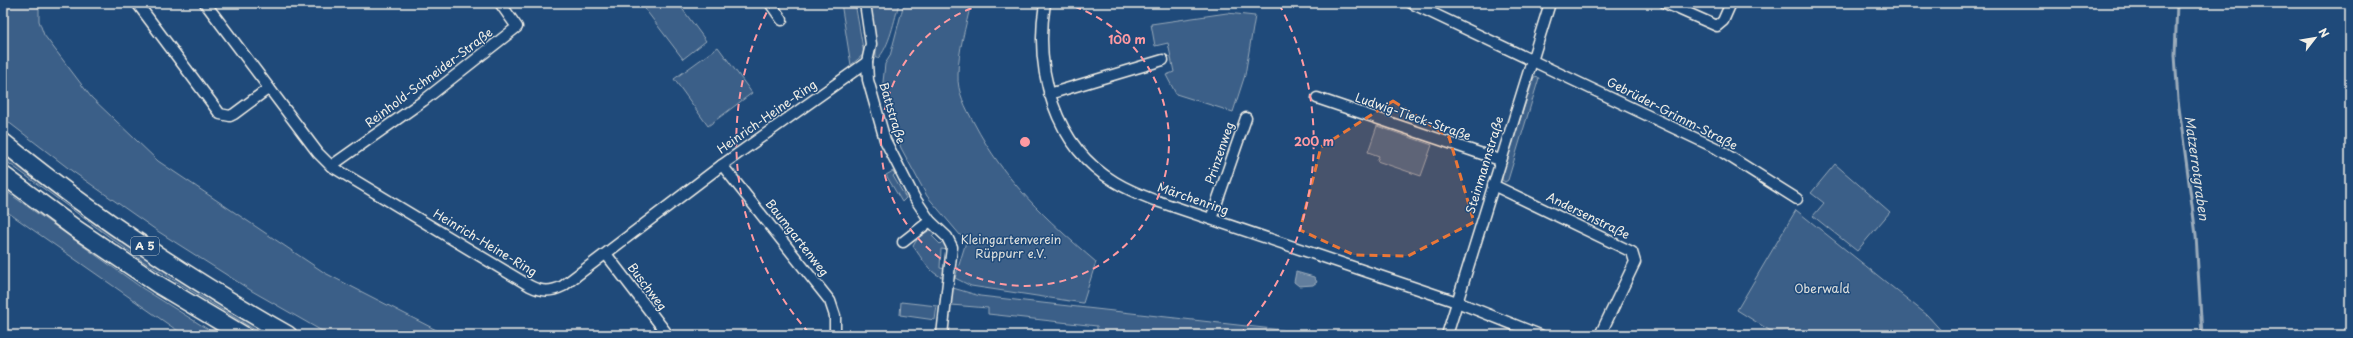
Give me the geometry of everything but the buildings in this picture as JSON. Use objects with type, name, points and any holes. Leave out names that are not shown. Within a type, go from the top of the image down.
[{"type":"highway","name":"A 5","points":[[5,143],[92,210],[170,262],[288,335]]},
{"type":"highway","name":"A 5","points":[[3,175],[76,229],[158,285],[243,335]]},
{"type":"street","points":[[137,3],[220,114],[230,116],[234,114],[269,88]]},
{"type":"street","name":"Heinrich-Heine-Ring","points":[[205,3],[318,153],[331,166],[538,290],[554,290],[563,286],[722,165],[867,62]]},
{"type":"street","name":"Reinhold-Schneider-Straße","points":[[331,166],[423,101],[517,27],[500,3]]},
{"type":"street","points":[[770,3],[782,20]]},
{"type":"street","name":"Battstraße","points":[[865,3],[871,44],[867,62],[872,100],[885,140],[904,180],[930,221],[947,237],[952,247],[942,335]]},
{"type":"street","name":"Märchenring","points":[[1044,3],[1042,53],[1049,94],[1060,122],[1072,141],[1106,176],[1135,192],[1457,302]]},
{"type":"street","name":"Steinmannstraße","points":[[1447,335],[1500,160],[1550,3]]},
{"type":"street","points":[[1664,3],[1717,26],[1723,21],[1731,3]]},
{"type":"street","name":"Gebrüder-Grimm-Straße","points":[[1417,4],[1716,148],[1798,199]]},
{"type":"street","points":[[1049,94],[1163,60]]},
{"type":"street","name":"Ludwig-Tieck-Straße","points":[[1317,98],[1500,160]]},
{"type":"street","name":"Prinzenweg","points":[[1211,219],[1246,118]]},
{"type":"street","name":"Baumgartenweg","points":[[722,165],[830,302],[835,316],[835,335]]},
{"type":"street","name":"Andersenstraße","points":[[1493,185],[1632,252],[1635,262],[1600,335]]},
{"type":"street","points":[[903,242],[930,221]]},
{"type":"street","name":"Buschweg","points":[[606,254],[668,335]]},
{"type":"street","points":[[1457,302],[1540,335]]},
{"type":"highlighted area","points":[[1393,101],[1449,137],[1474,222],[1408,256],[1354,255],[1300,230],[1321,147]]},
{"type":"green space","points":[[3,3],[39,3],[39,21],[44,35],[91,97],[158,161],[325,273],[446,335],[329,335],[252,291],[159,232],[72,171],[3,118]]},
{"type":"green space","points":[[652,3],[678,3],[706,41],[683,59],[645,9]]},
{"type":"green space","points":[[841,3],[855,3],[864,54],[851,65]]},
{"type":"green space","points":[[870,3],[899,3],[888,40],[878,58],[876,58],[876,40]]},
{"type":"green space","name":"Kleingartenverein Rüppurr e.V.","points":[[904,3],[971,3],[958,66],[959,88],[963,100],[986,144],[1013,182],[1044,215],[1096,262],[1083,303],[971,286],[955,278],[966,242],[927,196],[901,148],[888,113],[883,82],[885,64],[890,56]]},
{"type":"green space","points":[[1227,13],[1255,16],[1245,75],[1233,112],[1176,94],[1166,75],[1174,72],[1168,43],[1155,46],[1151,24]]},
{"type":"green space","points":[[718,47],[752,93],[708,126],[674,79]]},
{"type":"green space","points":[[1534,77],[1539,78],[1508,180],[1505,182],[1502,180],[1502,175]]},
{"type":"green space","points":[[1377,126],[1432,145],[1421,176],[1377,161],[1379,156],[1368,152]]},
{"type":"green space","points":[[3,154],[128,246],[269,335],[263,335],[141,260],[3,159]]},
{"type":"green space","points":[[1835,164],[1890,212],[1857,251],[1813,216],[1824,203],[1811,193]]},
{"type":"green space","points":[[893,171],[895,174],[893,176],[906,198],[902,202],[886,175]]},
{"type":"green space","points":[[3,189],[142,288],[217,335],[187,335],[175,329],[3,209]]},
{"type":"green space","name":"Oberwald","points":[[1796,210],[1927,315],[1945,335],[1777,335],[1737,310]]},
{"type":"green space","points":[[931,229],[937,231],[932,236],[940,244],[944,240],[948,250],[941,249],[940,268],[946,269],[945,278],[931,270],[913,246],[918,238]]},
{"type":"green space","points":[[953,288],[980,296],[1282,330],[1307,335],[1097,335],[1097,326],[988,314],[988,308],[951,305]]},
{"type":"green space","points":[[901,302],[937,306],[935,320],[900,315]]},
{"type":"shaded area","points":[[1296,272],[1314,277],[1317,282],[1313,285],[1299,286],[1294,282]]},
{"type":"waterway","name":"Matzerrotgraben","points":[[2177,3],[2175,55],[2178,100],[2196,235],[2202,335]]}]
